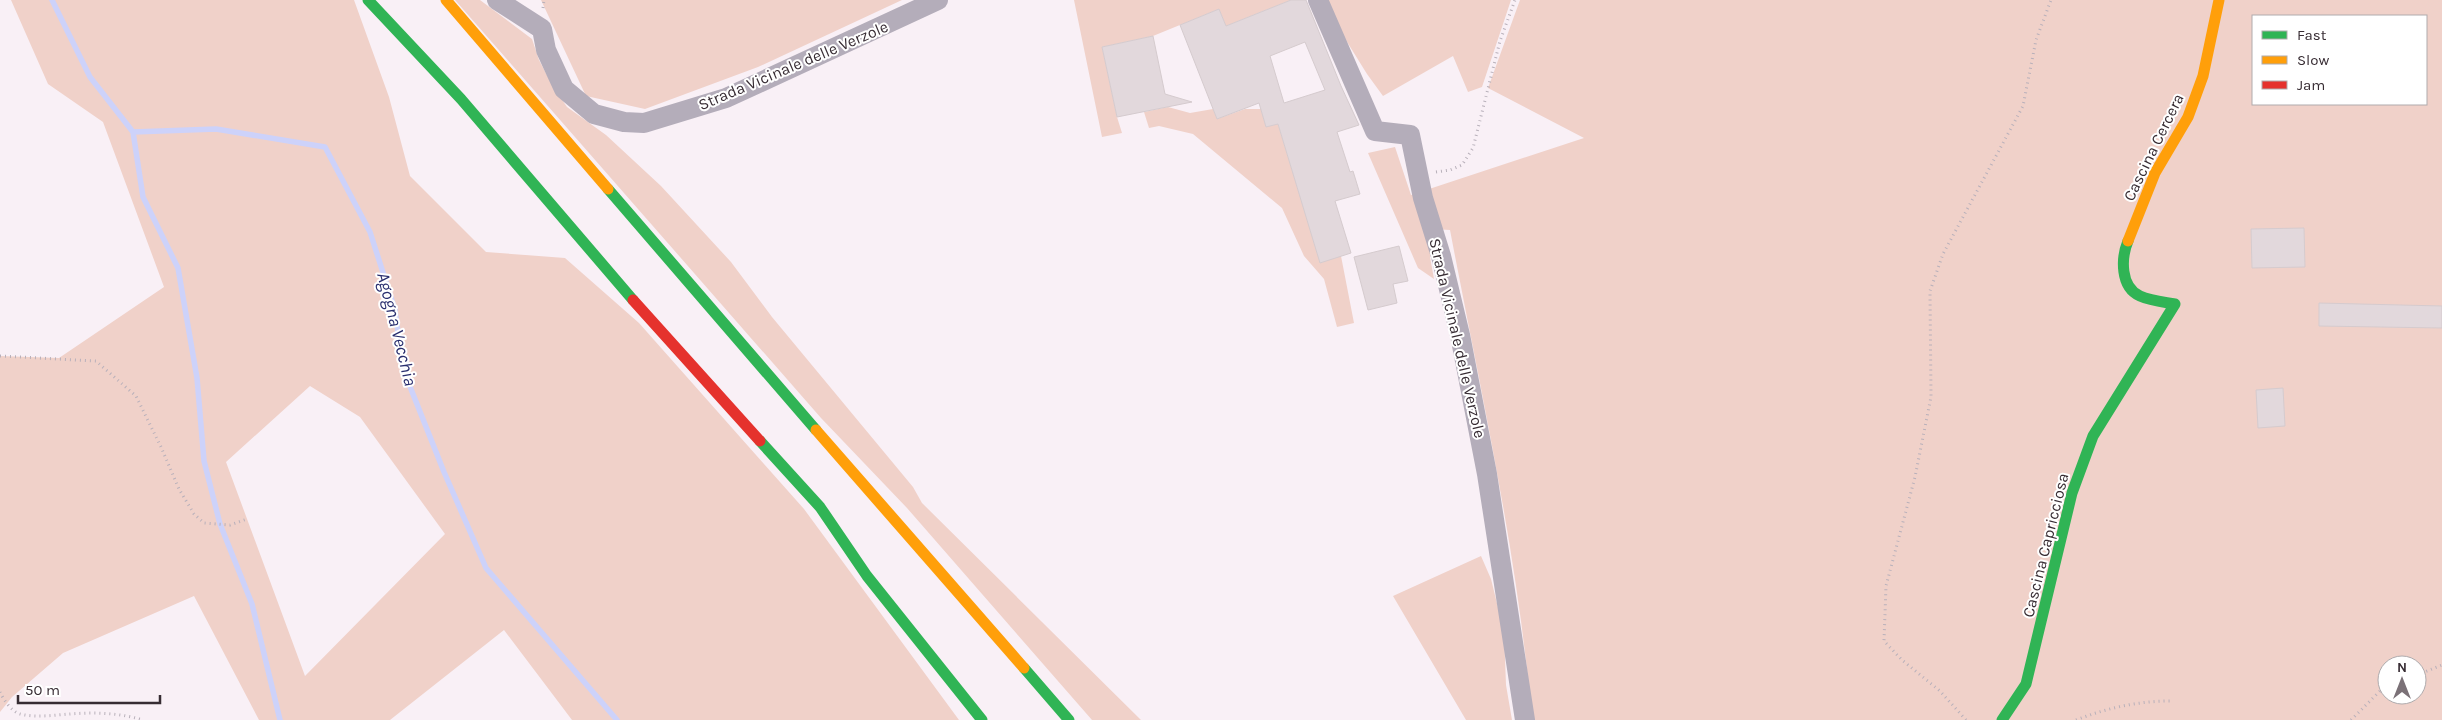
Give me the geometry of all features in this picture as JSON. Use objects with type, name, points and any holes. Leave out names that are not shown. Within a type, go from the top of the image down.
[{"type":"street","points":[[368,0],[461,99],[670,343],[820,507],[867,576],[982,720]]},
{"type":"street","points":[[446,0],[753,358],[1069,720]]},
{"type":"street","name":"Strada Vicinale delle Verzole","points":[[496,0],[542,29],[546,50],[564,89],[594,114],[624,122],[644,123],[726,98],[938,0]]},
{"type":"street","name":"Strada Vicinale delle Verzole","points":[[1318,0],[1376,131],[1410,135],[1418,174],[1456,317],[1487,474],[1525,720]]},
{"type":"street","name":"Cascina Cercera","points":[[2175,304],[2139,296],[2125,280],[2123,254],[2155,173],[2188,117],[2203,76],[2219,0]]},
{"type":"street","name":"Cascina Capricciosa","points":[[2002,720],[2026,684],[2072,493],[2094,436],[2175,304]]},
{"type":"path","points":[[1418,174],[1450,170],[1462,165],[1473,148],[1500,41],[1515,0]]},
{"type":"path","points":[[1966,720],[1940,691],[1902,660],[1884,641],[1886,586],[1915,477],[1932,397],[1930,291],[1944,254],[2023,106],[2036,40],[2051,0]]},
{"type":"path","points":[[0,356],[96,361],[136,396],[162,447],[179,489],[194,514],[204,523],[212,524],[230,525],[247,519]]},
{"type":"path","points":[[2427,671],[2442,665]]},
{"type":"path","points":[[0,692],[3,699],[18,714],[40,716],[77,713],[125,714],[143,720]]},
{"type":"path","points":[[2351,720],[2377,694]]},
{"type":"path","points":[[2076,720],[2116,708],[2150,702],[2171,702]]},
{"type":"shaded area","points":[[11,0],[354,0],[389,97],[410,176],[486,252],[565,258],[639,323],[804,509],[959,720],[572,720],[504,630],[390,720],[259,720],[194,596],[63,653],[12,697],[0,712],[0,356],[59,358],[164,287],[103,122],[48,84]],"holes":[[[310,386],[360,417],[445,534],[305,676],[226,462]]]},
{"type":"shaded area","points":[[455,0],[480,0],[532,39],[539,60],[552,85],[567,107],[606,135],[661,186],[731,262],[772,317],[913,487],[922,503],[1141,720],[1092,720],[907,508],[821,418]]},
{"type":"shaded area","points":[[541,0],[902,0],[758,67],[645,109],[586,96]]},
{"type":"shaded area","points":[[1074,0],[1291,0],[1226,26],[1219,9],[1153,36],[1102,47],[1122,133],[1102,137]]},
{"type":"shaded area","points":[[1321,0],[1511,0],[1482,87],[1468,92],[1453,56],[1383,96],[1367,74]]},
{"type":"shaded area","points":[[1520,0],[2442,0],[2442,720],[1532,720],[1526,658],[1508,535],[1450,230],[1433,229],[1430,257],[1434,279],[1418,268],[1368,153],[1395,147],[1411,195],[1584,138],[1488,88]]},
{"type":"shaded area","points":[[1168,107],[1190,113],[1213,109],[1217,119],[1245,109],[1261,109],[1266,127],[1278,124],[1320,262],[1341,256],[1354,323],[1337,327],[1324,279],[1304,256],[1282,208],[1193,134],[1159,126],[1149,128],[1144,112]]},
{"type":"shaded area","points":[[1481,556],[1491,579],[1504,632],[1506,685],[1512,720],[1466,720],[1393,596]]},
{"type":"building","points":[[1291,0],[1306,0],[1359,125],[1337,132],[1350,172],[1353,171],[1360,194],[1335,201],[1351,253],[1320,263],[1278,124],[1266,127],[1259,103],[1217,119],[1180,25],[1219,9],[1226,26]],"holes":[[[1305,42],[1325,90],[1284,103],[1270,56]]]},
{"type":"building","points":[[1153,36],[1165,94],[1192,102],[1117,117],[1102,47]]},
{"type":"building","points":[[2304,228],[2305,267],[2252,268],[2251,229]]},
{"type":"building","points":[[1399,246],[1408,281],[1393,284],[1397,303],[1368,310],[1354,257]]},
{"type":"building","points":[[2319,303],[2442,306],[2442,328],[2319,326]]},
{"type":"building","points":[[2283,388],[2285,426],[2258,428],[2256,390]]},
{"type":"waterway","name":"Agogna Vecchia","points":[[52,0],[90,77],[133,132],[216,129],[325,147],[370,232],[395,310],[403,369],[444,472],[486,568],[617,720]]},
{"type":"waterway","points":[[133,132],[143,197],[178,268],[197,378],[204,461],[220,524],[252,604],[280,720]]},
{"type":"traffic: fast","points":[[368,0],[461,99],[633,300]]},
{"type":"traffic: fast","points":[[608,189],[816,430]]},
{"type":"traffic: fast","points":[[2002,720],[2026,684],[2072,493],[2093,436],[2175,304],[2144,298],[2133,292],[2126,279],[2123,264],[2128,241]]},
{"type":"traffic: fast","points":[[760,441],[820,507],[867,576],[982,720]]},
{"type":"traffic: fast","points":[[1024,668],[1069,720]]},
{"type":"traffic: slow","points":[[446,0],[608,189]]},
{"type":"traffic: slow","points":[[2128,241],[2155,173],[2188,117],[2203,76],[2219,0]]},
{"type":"traffic: slow","points":[[816,430],[1024,668]]},
{"type":"traffic: jam","points":[[633,300],[760,441]]}]
